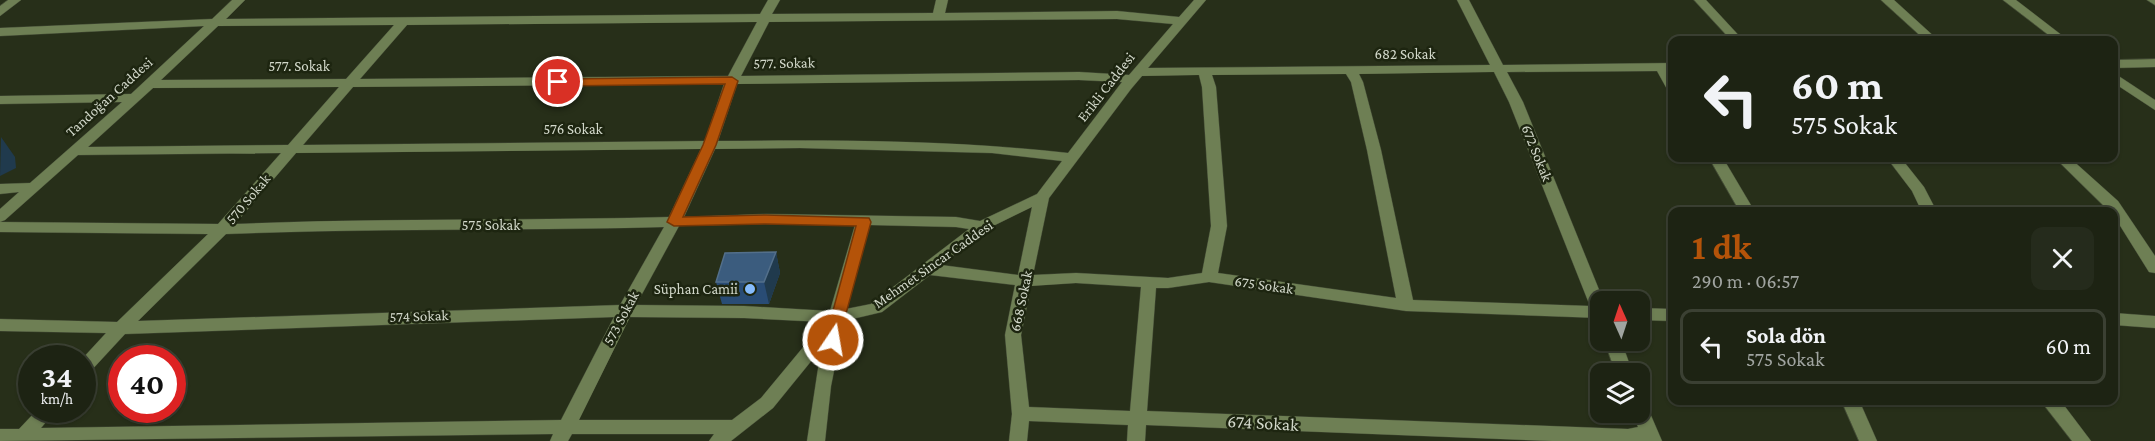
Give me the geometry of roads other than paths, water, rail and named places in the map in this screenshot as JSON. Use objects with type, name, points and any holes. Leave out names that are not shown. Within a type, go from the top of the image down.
[{"type":"street","points":[[0,12],[15,0]]},
{"type":"street","name":"Tandoğan Caddesi","points":[[0,217],[134,98],[238,0]]},
{"type":"street","name":"573 Sokak","points":[[562,434],[674,222],[710,145],[732,81],[774,0]]},
{"type":"street","points":[[938,17],[942,0]]},
{"type":"street","name":"Erikli Caddesi","points":[[1042,197],[1135,76],[1200,0]]},
{"type":"street","name":"672 Sokak","points":[[1463,0],[1516,102],[1592,291]]},
{"type":"street","points":[[1700,0],[1733,36]]},
{"type":"street","points":[[1887,0],[1928,36]]},
{"type":"street","points":[[2009,0],[2057,36]]},
{"type":"street","points":[[0,32],[171,23],[405,20],[1117,15],[1181,21]]},
{"type":"street","name":"570 Sokak","points":[[96,355],[222,229],[405,20]]},
{"type":"street","points":[[2118,64],[2155,63]]},
{"type":"street","name":"682 Sokak","points":[[1135,76],[1205,73],[1667,67]]},
{"type":"street","points":[[1351,71],[1357,82],[1374,150],[1406,305]]},
{"type":"street","points":[[1205,73],[1209,87],[1219,226],[1209,277]]},
{"type":"street","name":"577. Sokak","points":[[149,84],[1135,76]]},
{"type":"street","points":[[2118,80],[2155,106]]},
{"type":"street","points":[[0,100],[134,98]]},
{"type":"street","name":"576 Sokak","points":[[75,151],[288,151],[800,144],[992,149],[1072,158]]},
{"type":"street","points":[[1718,162],[1745,207]]},
{"type":"street","points":[[1897,162],[1919,190],[1928,207]]},
{"type":"street","points":[[2066,162],[2115,207]]},
{"type":"street","points":[[0,189],[33,187]]},
{"type":"street","name":"Mehmet Sincar Caddesi","points":[[838,317],[876,308],[982,226],[1042,197]]},
{"type":"street","name":"668 Sokak","points":[[1018,441],[1021,414],[1013,335],[1042,197]]},
{"type":"street","points":[[2118,212],[2155,268]]},
{"type":"street","name":"575 Sokak","points":[[0,227],[222,229],[323,225],[561,225],[766,219],[956,222],[982,226]]},
{"type":"street","points":[[816,441],[819,408],[838,317],[864,222]]},
{"type":"street","name":"675 Sokak","points":[[928,269],[1025,280],[1076,278],[1168,283],[1209,277],[1406,305],[1590,312]]},
{"type":"street","points":[[1136,441],[1149,281]]},
{"type":"street","name":"574 Sokak","points":[[0,325],[33,324],[121,328],[304,320],[625,311],[744,312],[838,317]]},
{"type":"street","points":[[1650,314],[1668,315]]},
{"type":"street","points":[[718,441],[767,403],[838,317]]},
{"type":"street","points":[[2118,319],[2155,322]]},
{"type":"street","points":[[1852,405],[1868,441]]},
{"type":"street","points":[[2053,405],[2082,441]]},
{"type":"street","name":"674 Sokak","points":[[1021,414],[1433,431],[1651,437]]},
{"type":"street","points":[[21,438],[35,423]]},
{"type":"street","points":[[1646,423],[1651,437]]},
{"type":"street","points":[[0,436],[21,438],[562,434],[736,427]]},
{"type":"place","name":"Süphan Camii","points":[[750,289]]}]
